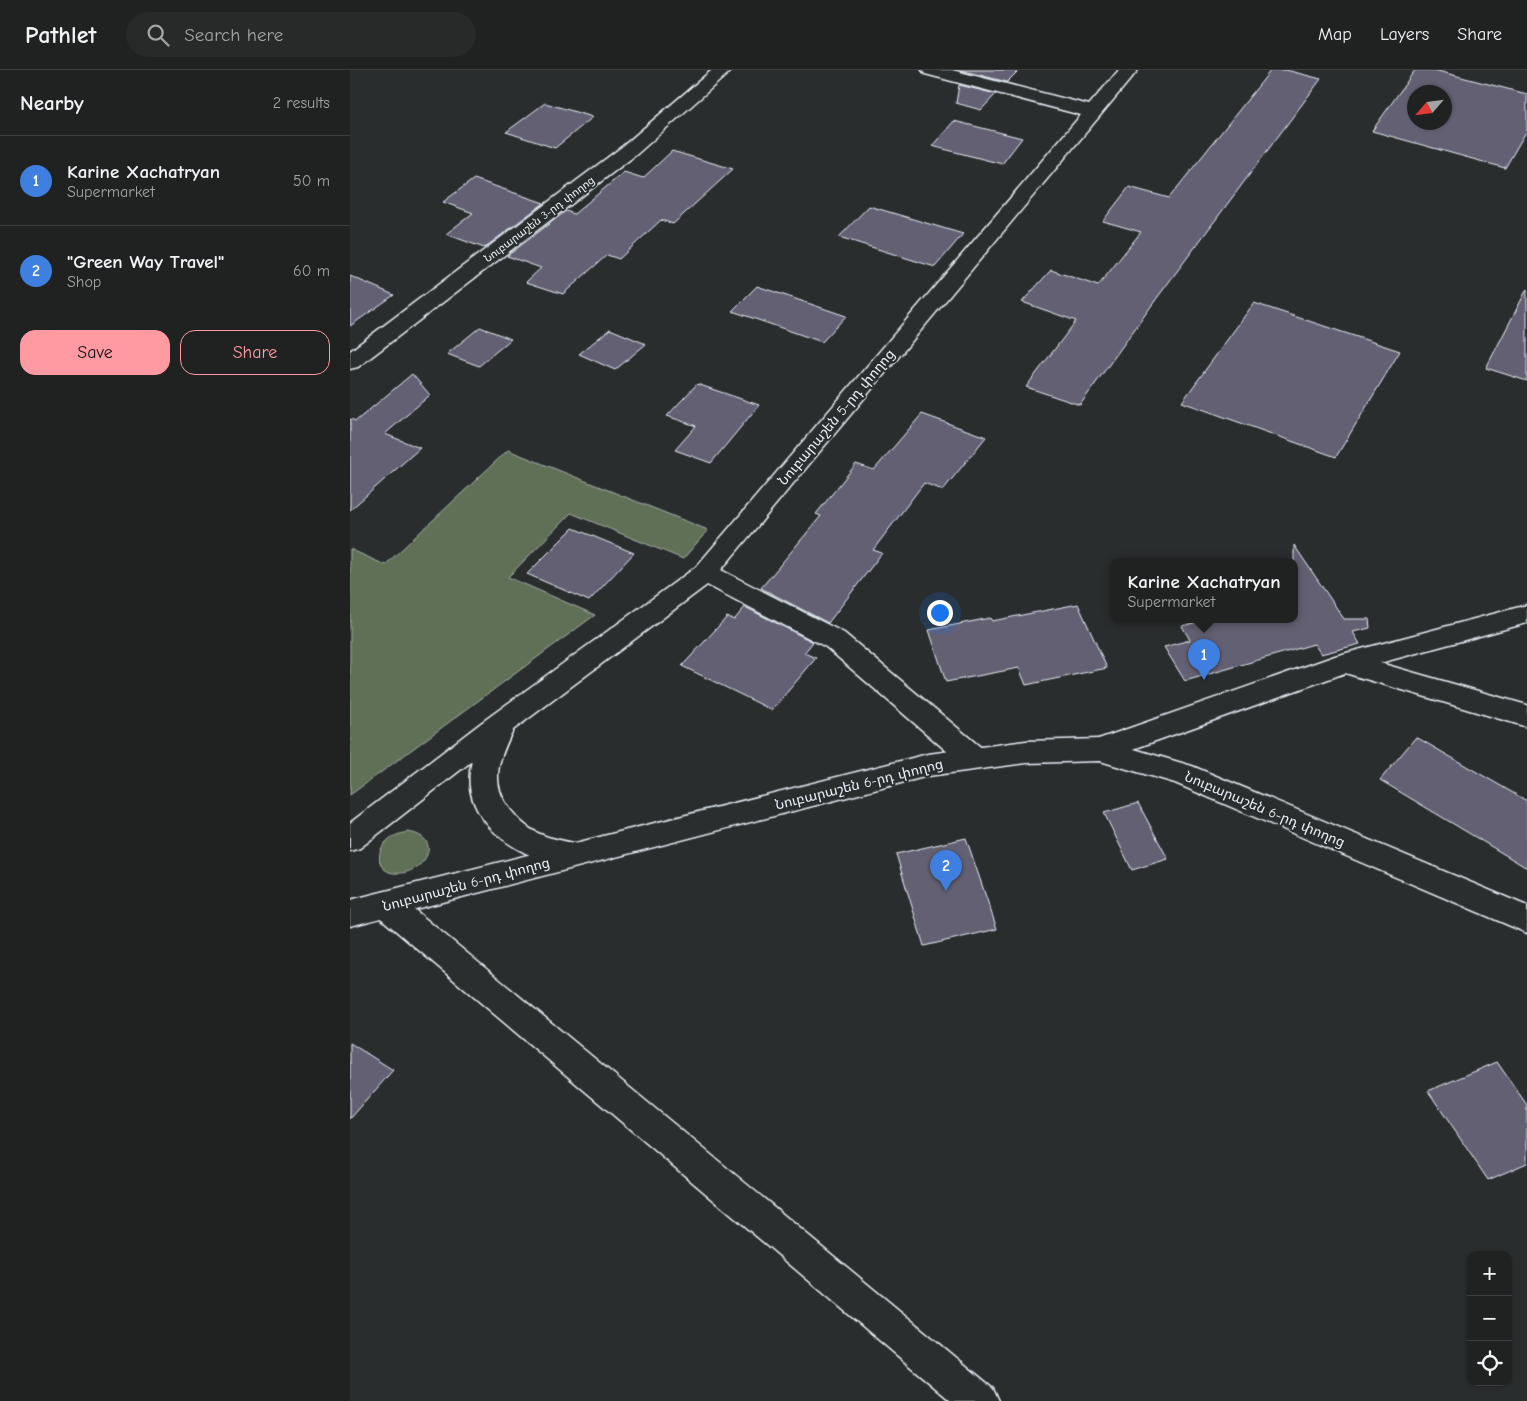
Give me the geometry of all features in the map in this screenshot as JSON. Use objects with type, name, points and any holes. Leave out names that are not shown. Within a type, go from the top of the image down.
[{"type":"street","name":"Նուբարաշեն 3-րդ փողոց","points":[[350,362],[630,150],[723,70]]},
{"type":"street","points":[[931,70],[1094,112]]},
{"type":"street","name":"Նուբարաշեն 5-րդ փողոց","points":[[350,839],[502,722],[705,573],[1129,70]]},
{"type":"street","points":[[705,573],[835,640],[974,758]]},
{"type":"street","points":[[1100,750],[1344,663],[1527,614]]},
{"type":"street","points":[[1344,663],[1527,716]]},
{"type":"street","points":[[502,722],[487,756],[483,778],[488,801],[502,821],[516,835],[535,845],[576,855]]},
{"type":"street","name":"Նուբարաշեն 6-րդ փողոց","points":[[350,912],[387,905],[928,765],[1026,752],[1100,750],[1182,774],[1527,920]]},
{"type":"street","points":[[387,905],[980,1401]]},
{"type":"green space","points":[[508,450],[708,530],[683,559],[571,513],[508,577],[595,615],[350,795],[350,549],[385,565]]},
{"type":"green space","points":[[408,832],[420,836],[426,842],[428,849],[426,856],[421,863],[404,873],[387,871],[383,868],[380,860],[383,845],[392,837]]},
{"type":"building","points":[[960,70],[1019,70],[1007,82]]},
{"type":"building","points":[[1271,70],[1286,70],[1321,79],[1157,298],[1080,405],[1026,387],[1076,321],[1022,302],[1051,270],[1098,286],[1141,232],[1103,221],[1129,187],[1169,198]]},
{"type":"building","points":[[1415,70],[1434,70],[1527,94],[1527,130],[1505,168],[1372,131]]},
{"type":"building","points":[[959,85],[996,94],[981,110],[956,103]]},
{"type":"building","points":[[545,103],[593,117],[555,148],[506,132]]},
{"type":"building","points":[[954,121],[1022,138],[1002,164],[932,146]]},
{"type":"building","points":[[672,151],[733,169],[673,224],[661,220],[619,259],[607,255],[563,294],[526,282],[541,268],[507,256],[566,211],[574,214],[624,172],[643,178]]},
{"type":"building","points":[[474,179],[544,203],[484,248],[446,234],[473,213],[443,202]]},
{"type":"building","points":[[869,206],[963,234],[935,267],[839,237]]},
{"type":"building","points":[[350,276],[394,295],[350,326]]},
{"type":"building","points":[[757,286],[846,316],[822,342],[732,311]]},
{"type":"building","points":[[1527,289],[1527,381],[1486,368]]},
{"type":"building","points":[[1254,303],[1400,351],[1336,457],[1182,402]]},
{"type":"building","points":[[480,327],[511,339],[479,366],[447,354]]},
{"type":"building","points":[[610,329],[646,344],[615,370],[579,354]]},
{"type":"building","points":[[412,374],[430,395],[385,434],[420,448],[350,510],[350,419],[356,421]]},
{"type":"building","points":[[697,384],[759,405],[711,463],[675,450],[696,426],[667,416]]},
{"type":"building","points":[[922,414],[986,437],[943,490],[924,483],[873,550],[882,553],[828,623],[761,588],[821,516],[816,514],[856,464],[874,470]]},
{"type":"building","points":[[573,528],[634,553],[589,601],[527,574]]},
{"type":"building","points":[[1294,545],[1344,619],[1369,619],[1370,628],[1353,632],[1360,644],[1321,654],[1314,644],[1185,681],[1164,647],[1190,640],[1182,626],[1194,623],[1298,623],[1298,558],[1294,558]]},
{"type":"building","points":[[1078,604],[1107,668],[1026,685],[1019,668],[946,682],[929,630],[990,618],[992,621]]},
{"type":"building","points":[[745,607],[813,642],[804,653],[816,658],[772,710],[682,666],[727,617],[734,620]]},
{"type":"building","points":[[1416,737],[1527,801],[1527,868],[1380,780]]},
{"type":"building","points":[[1138,803],[1168,859],[1132,870],[1104,813]]},
{"type":"building","points":[[966,838],[997,929],[924,946],[896,854]]},
{"type":"building","points":[[350,1043],[393,1070],[350,1119]]},
{"type":"building","points":[[1497,1062],[1527,1105],[1527,1163],[1488,1180],[1428,1091]]},
{"type":"place","name":"Karine Xachatryan","points":[[1204,680]]},
{"type":"place","name":"\"Green Way Travel\"","points":[[946,891]]}]
